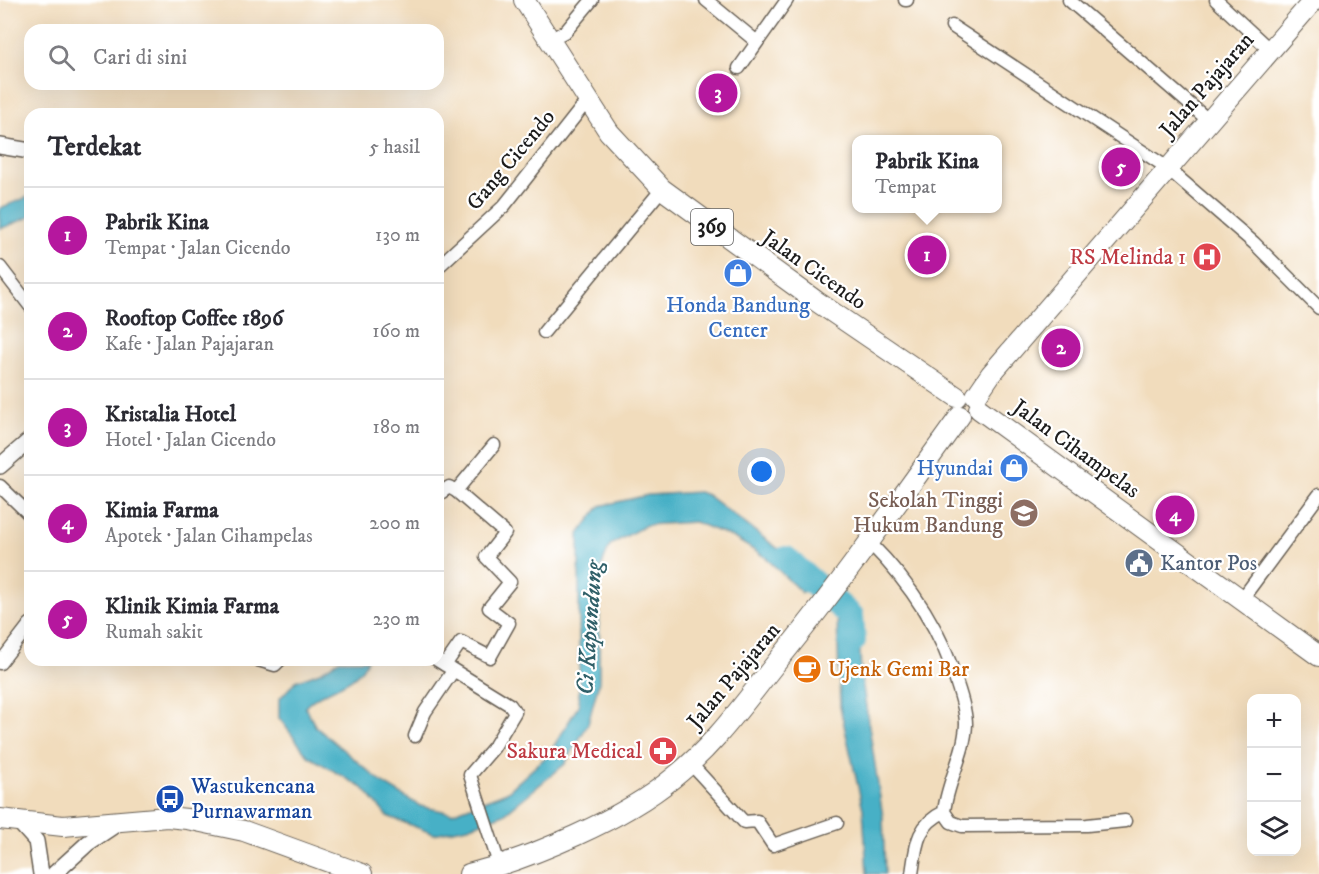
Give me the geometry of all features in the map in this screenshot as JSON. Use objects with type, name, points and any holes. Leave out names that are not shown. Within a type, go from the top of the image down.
[{"type":"main road","name":"Jalan Cicendo","points":[[524,0],[551,39],[587,100],[632,159],[662,189],[834,314],[968,404]]},
{"type":"main road","name":"Jalan Pajajaran","points":[[470,874],[597,824],[650,795],[690,763],[732,719],[814,618],[991,374],[1166,168],[1314,0]]},
{"type":"main road","name":"Jalan Cihampelas","points":[[968,404],[1319,656]]},
{"type":"main road","points":[[0,819],[63,826],[167,817],[217,824],[244,831],[362,874]]},
{"type":"street","points":[[551,39],[566,31],[592,0]]},
{"type":"street","points":[[739,68],[787,0]]},
{"type":"street","points":[[1069,0],[1208,120]]},
{"type":"street","points":[[1216,0],[1270,50]]},
{"type":"street","points":[[711,1],[757,42]]},
{"type":"street","points":[[952,26],[1166,168],[1254,243],[1319,308]]},
{"type":"street","name":"Gang Cicendo","points":[[444,261],[504,206],[587,100]]},
{"type":"street","points":[[0,146],[24,150]]},
{"type":"street","points":[[544,332],[662,189]]},
{"type":"street","points":[[0,267],[24,298]]},
{"type":"street","points":[[0,466],[24,445]]},
{"type":"street","points":[[456,491],[494,445]]},
{"type":"street","points":[[0,486],[24,509]]},
{"type":"street","points":[[415,736],[445,665],[462,642],[490,657],[509,623],[489,608],[510,582],[486,557],[505,533],[456,491],[449,487],[444,491]]},
{"type":"street","points":[[1242,599],[1319,495]]},
{"type":"street","points":[[868,542],[904,580],[933,624],[947,655],[961,696],[966,722],[964,738],[946,792],[944,812],[951,822],[962,826],[1087,825],[1125,821]]},
{"type":"street","points":[[0,663],[24,632]]},
{"type":"street","points":[[445,665],[510,705],[515,711],[494,747],[470,775],[499,864]]},
{"type":"street","points":[[690,763],[744,822],[757,821],[773,844],[837,823]]},
{"type":"street","points":[[912,874],[919,832],[931,818],[944,812]]},
{"type":"street","points":[[20,823],[36,841],[42,874]]},
{"type":"street","points":[[54,874],[88,843],[118,823]]},
{"type":"water","points":[[24,198],[24,219],[0,229],[0,208]]},
{"type":"water","points":[[699,492],[707,495],[814,576],[802,593],[765,557],[734,538],[695,522],[646,525],[610,545],[600,570],[599,682],[588,724],[565,764],[504,814],[468,827],[434,834],[387,816],[363,788],[308,756],[279,718],[279,699],[296,681],[330,666],[364,666],[356,676],[312,700],[305,707],[316,727],[384,784],[420,806],[452,813],[507,792],[549,754],[579,705],[579,534],[600,506],[648,495]]},
{"type":"water","points":[[850,600],[859,627],[861,674],[883,817],[885,874],[867,874],[863,809],[840,707],[837,618]]},
{"type":"waterway","name":"Ci Kapundung","points":[[786,559],[851,616],[853,640]]},
{"type":"place","name":"Kristalia Hotel","points":[[718,93]]},
{"type":"place","name":"Klinik Kimia Farma","points":[[1121,167]]},
{"type":"place","name":"Pabrik Kina","points":[[927,255]]},
{"type":"place","name":"RS Melinda 1","points":[[1207,257]]},
{"type":"place","name":"Honda Bandung Center","points":[[738,273]]},
{"type":"place","name":"Rooftop Coffee 1896","points":[[1061,348]]},
{"type":"place","name":"Hyundai","points":[[1014,468]]},
{"type":"place","name":"Sekolah Tinggi Hukum Bandung","points":[[1024,513]]},
{"type":"place","name":"Kimia Farma","points":[[1175,515]]},
{"type":"place","name":"Kantor Pos","points":[[1139,563]]},
{"type":"place","name":"Ujenk Gemi Bar","points":[[807,669]]},
{"type":"place","name":"Sakura Medical","points":[[663,751]]},
{"type":"place","name":"Wastukencana Purnawarman","points":[[170,799]]}]
